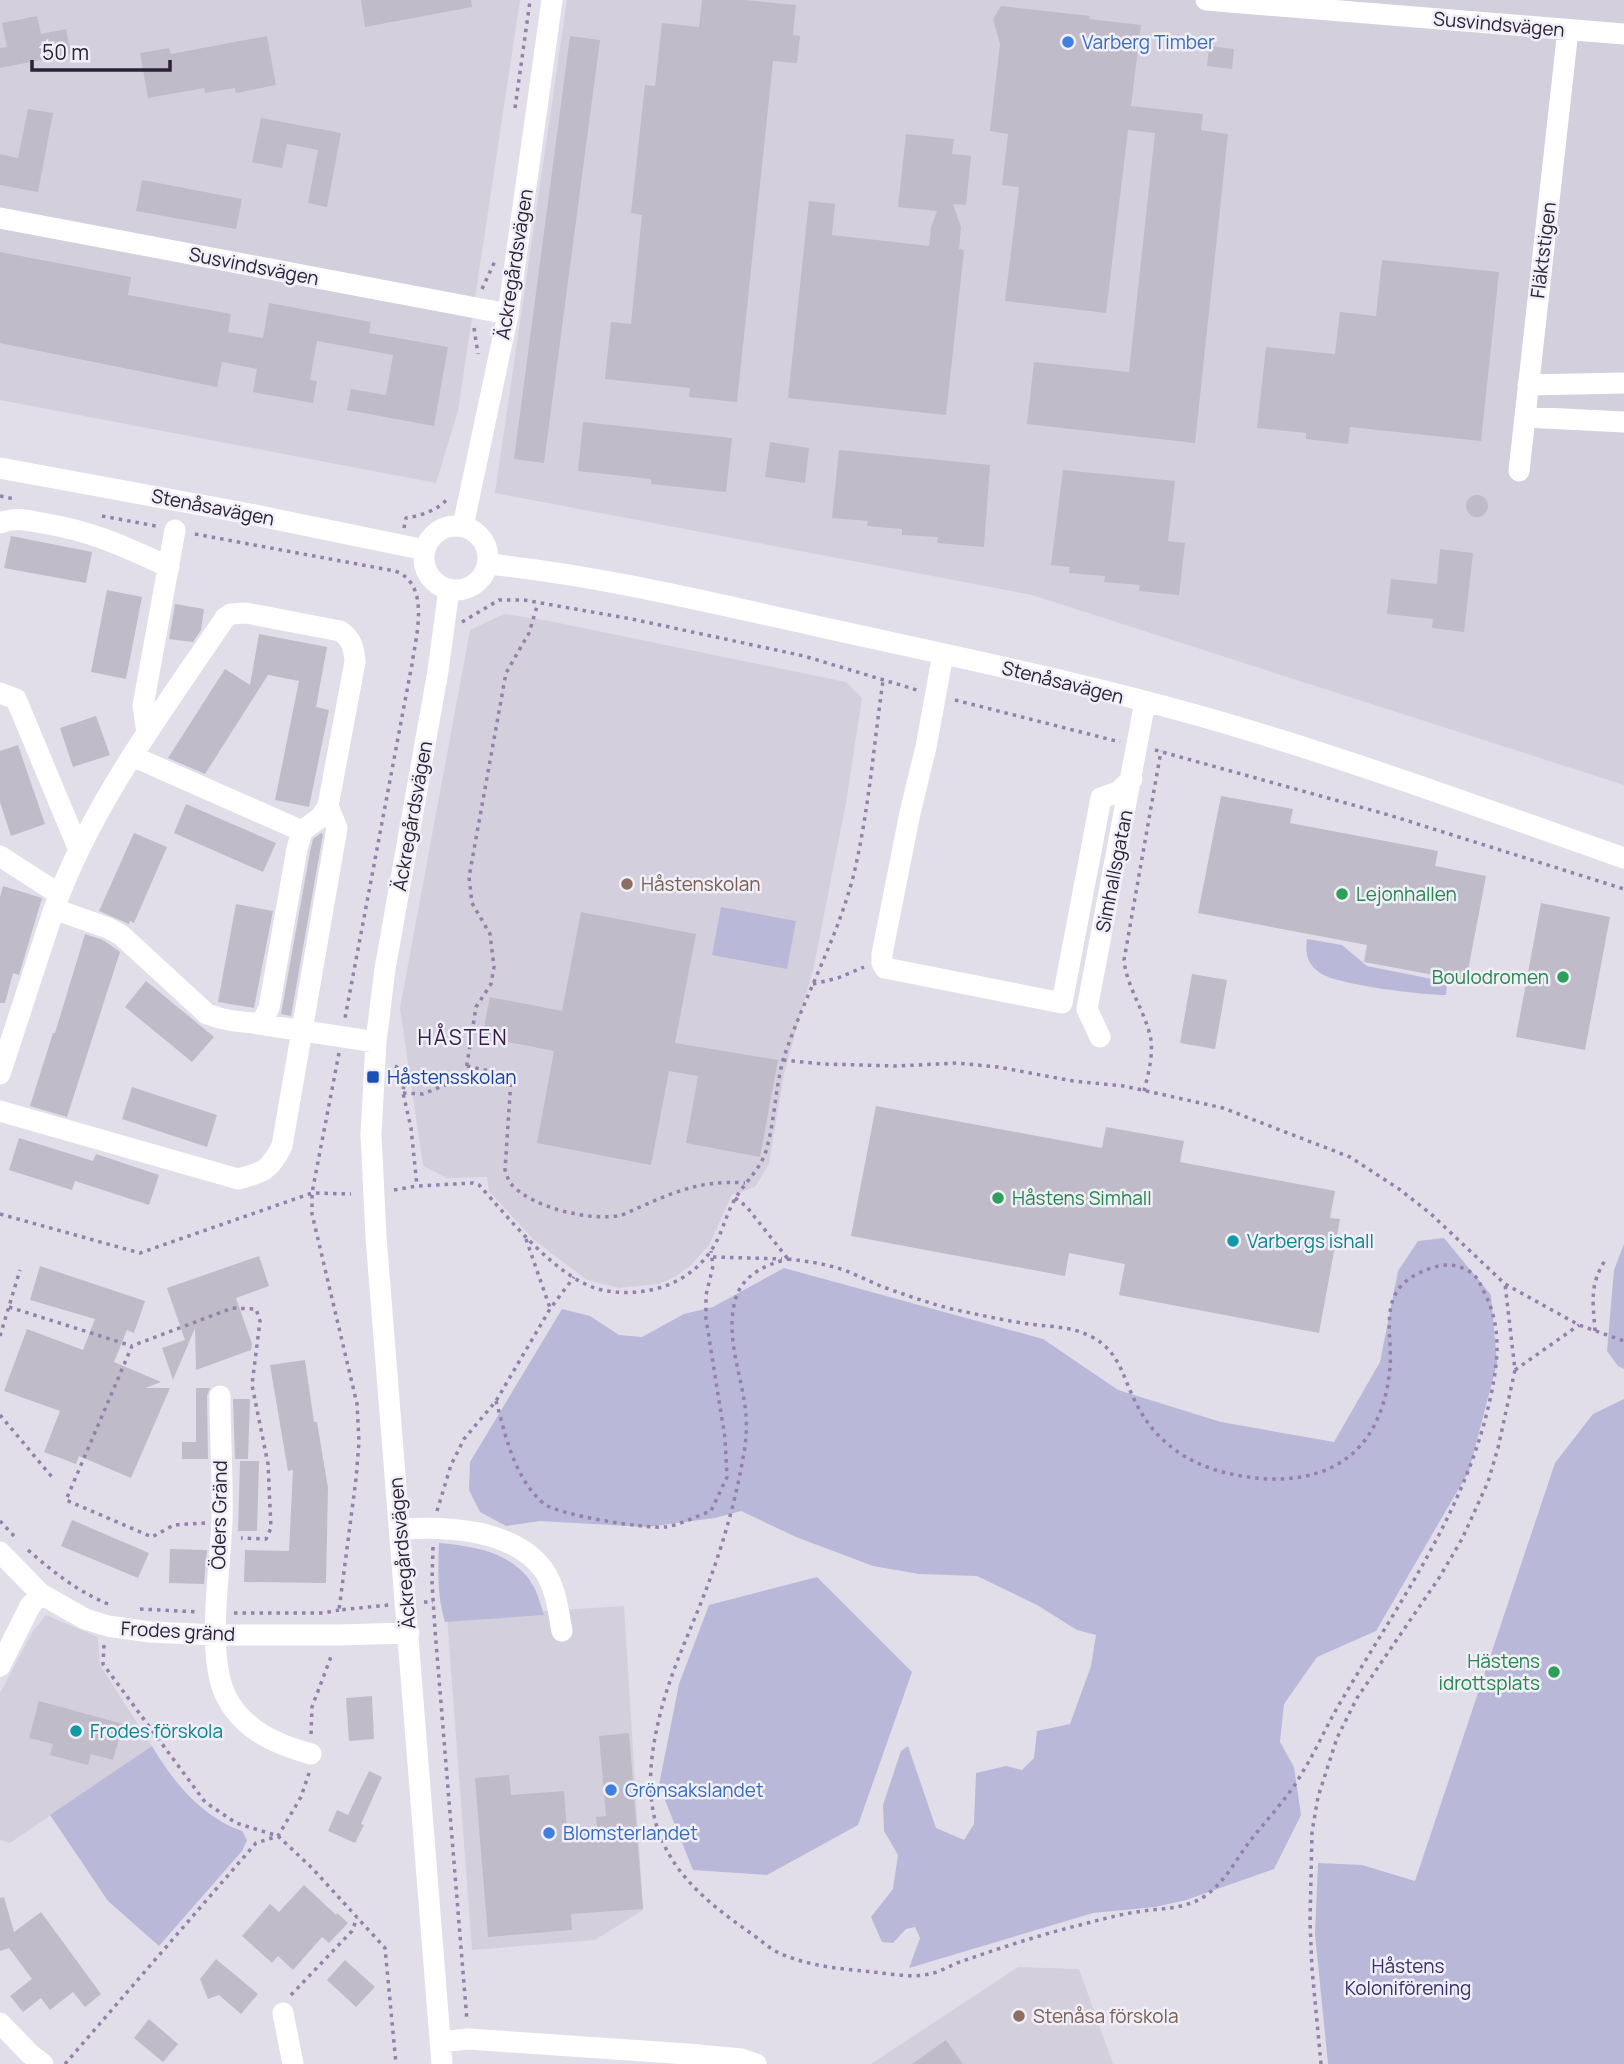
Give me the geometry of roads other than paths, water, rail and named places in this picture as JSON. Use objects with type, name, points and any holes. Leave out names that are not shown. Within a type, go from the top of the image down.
[{"type":"street","name":"Äckregårdsvägen","points":[[463,526],[508,314],[552,0]]},
{"type":"street","name":"Susvindsvägen","points":[[1206,0],[1624,34]]},
{"type":"street","name":"Fläktstigen","points":[[1519,471],[1568,30]]},
{"type":"street","name":"Susvindsvägen","points":[[0,218],[508,314]]},
{"type":"street","points":[[1528,385],[1624,383]]},
{"type":"street","points":[[1525,417],[1624,422]]},
{"type":"street","name":"Stenåsavägen","points":[[0,468],[250,514],[425,550]]},
{"type":"street","points":[[0,523],[12,518],[65,527],[107,538],[169,567]]},
{"type":"street","points":[[463,526],[476,532],[485,543],[488,564],[474,585],[449,589],[437,584],[428,575],[424,562],[425,550],[431,537],[442,528],[463,526]]},
{"type":"street","points":[[147,733],[143,706],[175,530]]},
{"type":"street","name":"Stenåsavägen","points":[[488,564],[579,575],[654,590],[1146,702],[1340,758],[1624,858]]},
{"type":"street","name":"Äckregårdsvägen","points":[[442,2064],[372,1176],[371,1134],[376,1042],[385,969],[438,671],[449,589]]},
{"type":"street","points":[[0,1074],[56,902],[99,809],[225,618],[231,614],[246,613],[340,631],[351,642],[355,662],[327,806],[321,817],[302,831],[269,1008],[259,1023],[252,1023]]},
{"type":"street","points":[[943,654],[895,889],[882,963],[886,968],[1062,1003],[1101,798],[1118,792],[1132,779]]},
{"type":"street","points":[[0,693],[16,699],[79,850]]},
{"type":"street","name":"Simhallsgatan","points":[[1100,1037],[1087,1009],[1146,702]]},
{"type":"street","points":[[132,756],[302,831]]},
{"type":"street","points":[[0,1111],[238,1178],[258,1174],[273,1165],[282,1146],[337,828],[327,806]]},
{"type":"street","points":[[0,856],[56,902],[121,935],[206,1014],[376,1042]]},
{"type":"street","name":"Öders Gränd","points":[[220,1396],[222,1530],[216,1613],[220,1683],[236,1714],[257,1732],[311,1754]]},
{"type":"street","points":[[400,1529],[434,1529],[490,1535],[512,1542],[527,1552],[543,1569],[552,1585],[562,1631]]},
{"type":"street","name":"Frodes gränd","points":[[8,1546],[41,1594],[85,1619],[108,1626],[150,1632],[216,1635],[409,1633]]},
{"type":"street","points":[[0,1666],[30,1606],[41,1594]]},
{"type":"street","points":[[283,2013],[293,2064]]},
{"type":"street","points":[[0,2022],[7,2046],[43,2064]]},
{"type":"street","points":[[440,2042],[468,2039],[571,2056],[687,2054],[741,2059],[755,2064]]},
{"type":"place","name":"Varberg Timber","points":[[1068,42]]},
{"type":"place","name":"Håstenskolan","points":[[627,884]]},
{"type":"place","name":"Lejonhallen","points":[[1342,894]]},
{"type":"place","name":"Boulodromen","points":[[1563,977]]},
{"type":"place","name":"Håstensskolan","points":[[373,1077]]},
{"type":"place","name":"Håstens Simhall","points":[[998,1198]]},
{"type":"place","name":"Varbergs ishall","points":[[1233,1241]]},
{"type":"place","name":"Hästens idrottsplats","points":[[1554,1672]]},
{"type":"place","name":"Frodes förskola","points":[[76,1731]]},
{"type":"place","name":"Grönsakslandet","points":[[611,1790]]},
{"type":"place","name":"Blomsterlandet","points":[[549,1833]]},
{"type":"place","name":"Stenåsa förskola","points":[[1019,2016]]},
{"type":"district","name":"HÅSTEN","points":[[463,1038]]},
{"type":"park label","name":"Håstens Koloniförening","points":[[1408,1977]]}]
